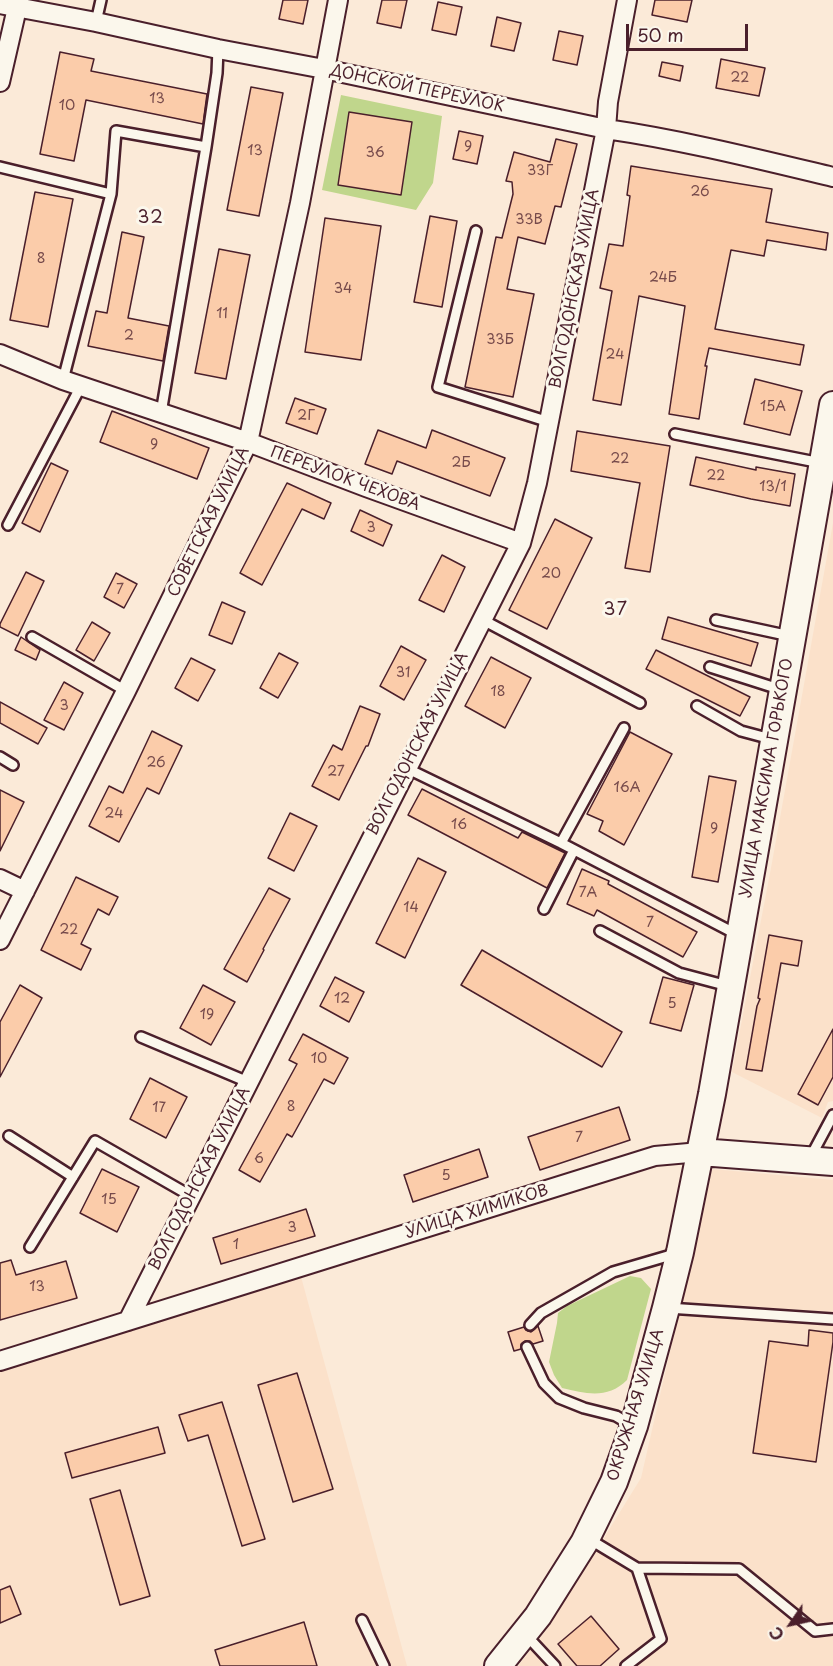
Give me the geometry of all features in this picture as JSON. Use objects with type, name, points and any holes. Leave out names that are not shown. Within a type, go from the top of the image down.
[{"type":"street","name":"СОВЕТСКАЯ УЛИЦА","points":[[0,940],[248,442],[300,203],[339,0]]},
{"type":"street","name":"ВОЛГОДОНСКАЯ УЛИЦА","points":[[128,1321],[521,543],[537,483],[549,422],[606,129],[608,102],[627,0]]},
{"type":"street","name":"ДОНСКОЙ ПЕРЕУЛОК","points":[[9,6],[324,69],[833,177]]},
{"type":"street","points":[[0,82],[9,6]]},
{"type":"street","name":"ПЕРЕУЛОК ЧЕХОВА","points":[[0,354],[63,380],[248,442],[366,488],[521,543]]},
{"type":"street","name":"УЛИЦА МАКСИМА ГОРЬКОГО","points":[[700,1152],[833,405]]},
{"type":"street","points":[[0,879],[25,891]]},
{"type":"street","name":"УЛИЦА ХИМИКОВ","points":[[128,1321],[655,1156],[700,1152],[821,1161]]},
{"type":"street","name":"ОКРУЖНАЯ УЛИЦА","points":[[498,1666],[538,1616],[587,1538],[614,1482],[634,1426],[666,1308],[700,1152]]},
{"type":"street","points":[[0,1361],[128,1321]]},
{"type":"lane","points":[[96,22],[100,0]]},
{"type":"lane","points":[[161,413],[206,147],[217,73],[218,49]]},
{"type":"lane","points":[[63,380],[111,194],[116,131],[206,147]]},
{"type":"lane","points":[[0,167],[111,194]]},
{"type":"lane","points":[[476,231],[438,387],[549,422]]},
{"type":"lane","points":[[8,525],[81,386]]},
{"type":"lane","points":[[675,434],[823,463]]},
{"type":"lane","points":[[481,619],[640,703]]},
{"type":"lane","points":[[716,620],[793,637]]},
{"type":"lane","points":[[32,637],[126,691]]},
{"type":"lane","points":[[710,668],[783,690]]},
{"type":"lane","points":[[698,706],[741,731],[774,739]]},
{"type":"lane","points":[[561,843],[624,728]]},
{"type":"lane","points":[[0,757],[13,765]]},
{"type":"lane","points":[[406,768],[561,843],[740,936]]},
{"type":"lane","points":[[544,909],[574,850]]},
{"type":"lane","points":[[600,931],[679,973],[731,986]]},
{"type":"lane","points":[[141,1037],[248,1082]]},
{"type":"lane","points":[[821,1161],[833,1115]]},
{"type":"lane","points":[[9,1136],[73,1177]]},
{"type":"lane","points":[[30,1247],[95,1141],[191,1196]]},
{"type":"lane","points":[[530,1325],[541,1313],[614,1272],[680,1252]]},
{"type":"lane","points":[[666,1308],[833,1319]]},
{"type":"lane","points":[[527,1347],[544,1383],[559,1398],[584,1408],[616,1416],[634,1426]]},
{"type":"lane","points":[[587,1538],[637,1568],[740,1569],[814,1631],[833,1629]]},
{"type":"lane","points":[[626,1666],[661,1639],[637,1568]]},
{"type":"lane","points":[[362,1620],[384,1666]]},
{"type":"lane","points":[[524,1634],[555,1666]]},
{"type":"shaded area","points":[[833,523],[833,1101],[828,1102],[822,1118],[732,1072]]},
{"type":"shaded area","points":[[712,1169],[833,1180],[833,1666],[518,1666],[550,1625],[641,1478]]},
{"type":"shaded area","points":[[300,1273],[407,1666],[0,1666],[0,1370]]},
{"type":"green space","points":[[341,95],[442,116],[433,183],[416,210],[322,190]]},
{"type":"green space","points":[[630,1276],[641,1278],[651,1289],[627,1380],[612,1390],[597,1393],[562,1388],[549,1362],[558,1313],[567,1306]]},
{"type":"building","points":[[283,0],[308,0],[303,24],[279,19]]},
{"type":"building","points":[[382,0],[407,0],[401,28],[377,23]]},
{"type":"building","points":[[655,0],[692,0],[687,22],[652,15]]},
{"type":"building","points":[[438,2],[462,7],[456,35],[432,30]]},
{"type":"building","points":[[497,17],[521,23],[514,51],[491,46]]},
{"type":"building","points":[[559,31],[583,36],[577,65],[553,60]]},
{"type":"building","points":[[60,52],[94,59],[91,71],[207,94],[203,124],[86,100],[74,161],[40,154]]},
{"type":"building","points":[[721,59],[765,68],[759,96],[716,88]]},
{"type":"building","points":[[662,62],[683,66],[680,81],[659,76]]},
{"type":"building","points":[[251,87],[283,93],[259,216],[227,210]]},
{"type":"building","points":[[349,112],[412,122],[401,195],[338,185]]},
{"type":"building","points":[[459,131],[483,136],[477,164],[453,159]]},
{"type":"building","points":[[556,139],[577,144],[561,207],[555,206],[545,244],[518,237],[507,289],[534,294],[513,397],[465,387],[496,237],[502,238],[513,194],[512,182],[506,181],[514,152],[550,162]]},
{"type":"building","points":[[631,166],[772,189],[766,222],[828,233],[826,250],[767,240],[764,256],[731,250],[715,329],[804,345],[800,365],[709,348],[699,419],[669,414],[685,306],[639,296],[621,405],[593,400],[612,291],[600,288],[609,244],[623,246],[630,196],[627,195]]},
{"type":"building","points":[[35,192],[73,199],[48,327],[10,320]]},
{"type":"building","points":[[430,216],[457,221],[442,307],[414,302]]},
{"type":"building","points":[[325,218],[381,226],[361,360],[305,352]]},
{"type":"building","points":[[122,232],[144,237],[128,318],[169,326],[163,361],[88,346],[96,311],[107,313]]},
{"type":"building","points":[[219,249],[250,255],[226,379],[195,373]]},
{"type":"building","points":[[755,379],[802,391],[790,435],[744,424]]},
{"type":"building","points":[[295,398],[326,409],[317,434],[286,423]]},
{"type":"building","points":[[112,411],[209,448],[197,479],[100,442]]},
{"type":"building","points":[[378,430],[426,448],[432,430],[505,458],[490,496],[397,461],[392,474],[365,464]]},
{"type":"building","points":[[577,431],[670,446],[650,572],[625,568],[640,483],[571,471]]},
{"type":"building","points":[[696,457],[756,470],[756,467],[795,474],[790,506],[690,485]]},
{"type":"building","points":[[51,463],[68,471],[40,532],[22,523]]},
{"type":"building","points":[[287,483],[331,503],[324,519],[302,509],[262,585],[240,573]]},
{"type":"building","points":[[360,510],[392,525],[383,546],[351,531]]},
{"type":"building","points":[[555,519],[592,538],[547,629],[509,610]]},
{"type":"building","points":[[442,555],[465,567],[444,612],[419,600]]},
{"type":"building","points":[[26,572],[44,581],[18,636],[0,627],[0,624]]},
{"type":"building","points":[[116,573],[137,584],[124,608],[104,597]]},
{"type":"building","points":[[222,602],[245,612],[232,644],[209,635]]},
{"type":"building","points":[[668,617],[758,643],[751,666],[662,639]]},
{"type":"building","points":[[92,622],[110,633],[94,661],[76,650]]},
{"type":"building","points":[[21,637],[40,650],[36,660],[15,650]]},
{"type":"building","points":[[401,646],[426,660],[404,700],[380,686]]},
{"type":"building","points":[[656,650],[750,697],[740,716],[646,669]]},
{"type":"building","points":[[279,653],[298,663],[278,698],[260,688]]},
{"type":"building","points":[[491,657],[531,678],[505,728],[465,706]]},
{"type":"building","points":[[191,658],[215,670],[198,701],[175,688]]},
{"type":"building","points":[[64,682],[83,693],[64,730],[44,720]]},
{"type":"building","points":[[0,702],[47,728],[38,744],[0,723]]},
{"type":"building","points":[[360,706],[380,714],[368,746],[339,800],[312,786],[333,745],[342,750]]},
{"type":"building","points":[[152,731],[182,746],[159,794],[147,788],[119,842],[89,826],[109,786],[123,793]]},
{"type":"building","points":[[630,732],[672,754],[624,845],[599,831],[603,821],[587,814]]},
{"type":"building","points":[[709,776],[736,781],[718,882],[692,877]]},
{"type":"building","points":[[422,789],[518,838],[522,832],[565,853],[547,888],[408,815]]},
{"type":"building","points":[[0,790],[24,802],[0,851]]},
{"type":"building","points":[[290,813],[317,826],[294,871],[268,858]]},
{"type":"building","points":[[418,858],[446,872],[405,958],[376,943]]},
{"type":"building","points":[[582,869],[609,881],[608,884],[697,932],[683,957],[597,910],[594,916],[567,904]]},
{"type":"building","points":[[76,877],[118,897],[109,915],[98,909],[81,944],[91,949],[81,970],[41,950]]},
{"type":"building","points":[[269,888],[290,899],[247,982],[224,969]]},
{"type":"building","points":[[769,935],[802,941],[798,966],[781,963],[762,1071],[746,1069],[760,999],[758,998]]},
{"type":"building","points":[[482,950],[622,1032],[602,1067],[461,985]]},
{"type":"building","points":[[335,977],[364,992],[349,1022],[320,1006]]},
{"type":"building","points":[[663,977],[694,985],[681,1031],[650,1023]]},
{"type":"building","points":[[20,985],[42,998],[0,1077],[0,1022]]},
{"type":"building","points":[[203,985],[235,1002],[211,1045],[180,1028]]},
{"type":"building","points":[[833,1029],[833,1077],[818,1105],[798,1094]]},
{"type":"building","points":[[303,1034],[348,1058],[334,1084],[324,1079],[292,1137],[287,1134],[260,1182],[239,1170],[297,1064],[289,1060]]},
{"type":"building","points":[[150,1078],[187,1097],[166,1138],[130,1119]]},
{"type":"building","points":[[619,1107],[630,1140],[540,1170],[528,1137]]},
{"type":"building","points":[[479,1149],[488,1177],[413,1202],[404,1175]]},
{"type":"building","points":[[102,1169],[139,1187],[117,1232],[80,1213]]},
{"type":"building","points":[[306,1209],[315,1236],[221,1264],[213,1238]]},
{"type":"building","points":[[11,1260],[16,1275],[66,1261],[77,1298],[0,1320],[0,1263]]},
{"type":"building","points":[[538,1326],[543,1341],[533,1344],[525,1341],[521,1344],[521,1349],[514,1351],[508,1332],[524,1327],[531,1332]]},
{"type":"building","points":[[809,1330],[833,1333],[816,1462],[753,1453],[769,1341],[808,1346]]},
{"type":"building","points":[[297,1373],[333,1489],[293,1502],[258,1385]]},
{"type":"building","points":[[222,1402],[265,1539],[242,1546],[208,1435],[188,1441],[179,1415]]},
{"type":"building","points":[[158,1427],[165,1453],[72,1478],[65,1453]]},
{"type":"building","points":[[120,1490],[150,1596],[120,1605],[90,1499]]},
{"type":"building","points":[[10,1586],[21,1614],[0,1623],[0,1590]]},
{"type":"building","points":[[591,1616],[619,1649],[600,1666],[577,1666],[558,1644]]},
{"type":"building","points":[[304,1622],[317,1666],[220,1666],[215,1650]]},
{"type":"district","name":"32","points":[[151,218]]},
{"type":"district","name":"37","points":[[616,610]]}]
